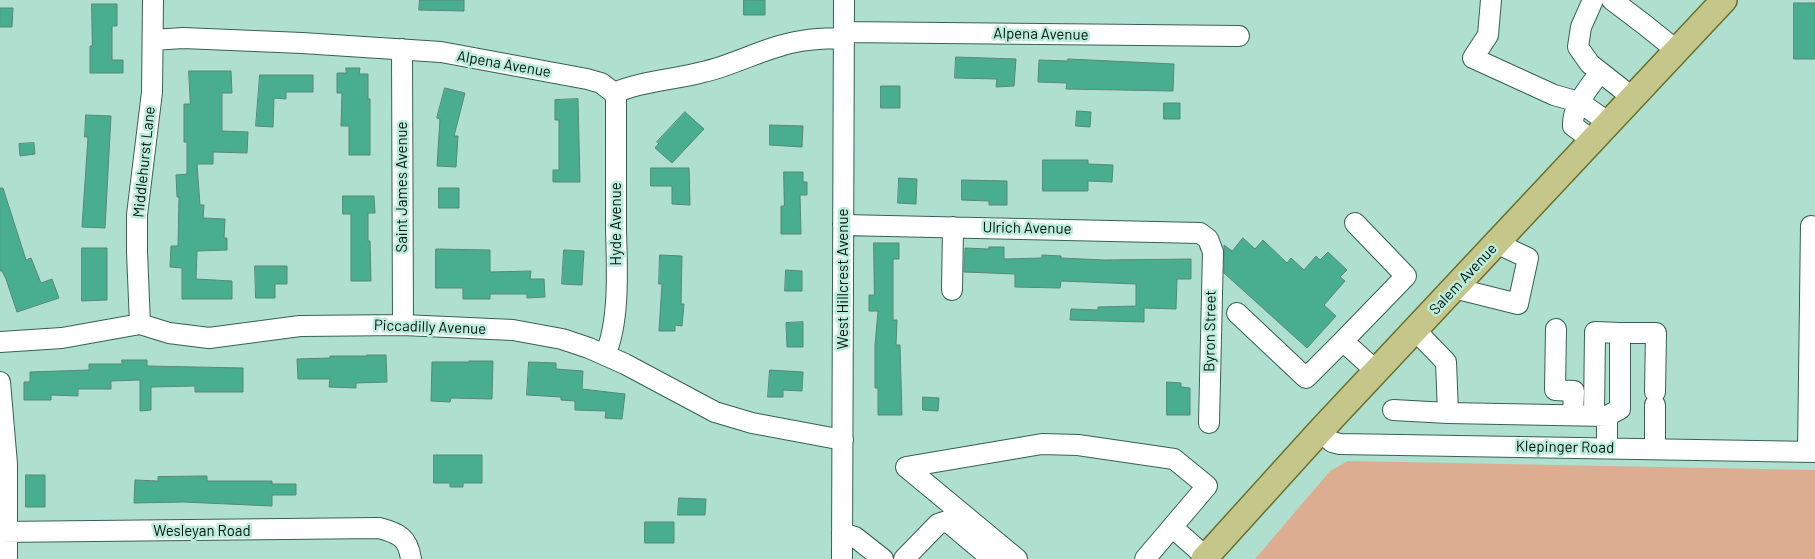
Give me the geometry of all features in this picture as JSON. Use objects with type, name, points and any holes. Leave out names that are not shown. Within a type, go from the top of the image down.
[{"type":"main road","name":"Salem Avenue","points":[[1205,558],[1320,431],[1724,0]]},
{"type":"street","name":"Middlehurst Lane","points":[[140,324],[137,215],[152,92],[153,0]]},
{"type":"street","name":"West Hillcrest Avenue","points":[[842,559],[844,0]]},
{"type":"street","points":[[1491,0],[1488,35],[1473,58],[1554,95],[1579,102],[1608,122]]},
{"type":"street","points":[[1593,0],[1581,27],[1578,47],[1590,64],[1632,97]]},
{"type":"street","points":[[1612,0],[1676,50]]},
{"type":"street","name":"Alpena Avenue","points":[[152,40],[182,38],[441,52],[587,79],[601,83],[614,93],[633,85],[678,79],[706,72],[788,44],[844,35],[1239,36]]},
{"type":"street","name":"Saint James Avenue","points":[[402,49],[403,325]]},
{"type":"street","points":[[1592,140],[1573,126],[1573,117],[1579,102],[1600,72]]},
{"type":"street","name":"Hyde Avenue","points":[[605,355],[612,330],[617,283],[616,99],[614,93]]},
{"type":"street","points":[[1237,313],[1306,378],[1406,276],[1355,223]]},
{"type":"street","name":"Ulrich Avenue","points":[[843,225],[1194,232],[1200,233],[1208,239]]},
{"type":"street","points":[[1811,226],[1811,452]]},
{"type":"street","points":[[952,290],[953,227]]},
{"type":"street","name":"Byron Street","points":[[1208,239],[1212,252],[1209,423]]},
{"type":"street","points":[[1454,288],[1518,304],[1528,258],[1496,244]]},
{"type":"street","name":"Piccadilly Avenue","points":[[0,342],[62,338],[140,324],[169,333],[209,338],[300,326],[403,325],[513,330],[562,339],[589,348],[715,412],[752,423],[842,440]]},
{"type":"street","points":[[1556,329],[1555,390],[1574,391],[1573,415]]},
{"type":"street","points":[[1415,330],[1446,362],[1448,413]]},
{"type":"street","points":[[1607,448],[1600,416],[1595,332],[1656,333],[1655,449]]},
{"type":"street","points":[[1343,340],[1376,371]]},
{"type":"street","points":[[0,382],[7,464],[3,532],[7,559]]},
{"type":"street","points":[[1393,410],[1600,416]]},
{"type":"street","name":"Klepinger Road","points":[[1320,431],[1332,442],[1340,444],[1811,452]]},
{"type":"street","points":[[1017,559],[906,467],[1042,444],[1078,445],[1174,459],[1207,486],[1145,559]]},
{"type":"street","points":[[904,559],[938,524],[947,521],[992,559]]},
{"type":"street","points":[[1172,527],[1205,558]]},
{"type":"street","name":"Wesleyan Road","points":[[3,532],[379,528],[398,533],[410,552],[411,559]]},
{"type":"street","points":[[842,533],[855,538],[883,559]]},
{"type":"shaded area","points":[[1348,461],[1815,470],[1815,559],[1255,559],[1330,471]]},
{"type":"building","points":[[420,0],[464,0],[464,11],[419,10]]},
{"type":"building","points":[[744,0],[765,0],[765,15],[744,15]]},
{"type":"building","points":[[1794,3],[1815,3],[1815,59],[1794,59]]},
{"type":"building","points":[[92,4],[117,4],[117,26],[112,26],[112,60],[123,60],[123,73],[90,73]]},
{"type":"building","points":[[0,8],[13,8],[12,27],[0,27]]},
{"type":"building","points":[[956,57],[1016,59],[1014,86],[996,87],[997,79],[955,78]]},
{"type":"building","points":[[1068,59],[1174,64],[1173,91],[1066,89],[1067,83],[1038,82],[1039,60],[1068,61]]},
{"type":"building","points":[[346,68],[360,68],[359,74],[368,74],[370,155],[349,155],[349,126],[341,126],[342,93],[337,93],[337,73],[346,73]]},
{"type":"building","points":[[189,71],[231,71],[232,93],[222,93],[222,131],[248,132],[247,153],[213,152],[213,164],[197,164],[200,205],[204,205],[203,218],[225,219],[224,238],[227,238],[227,250],[197,251],[196,279],[232,281],[232,299],[182,299],[182,268],[170,267],[171,246],[178,246],[179,197],[177,197],[176,175],[187,174],[187,142],[184,142],[184,104],[190,104]]},
{"type":"building","points":[[260,75],[313,75],[313,92],[286,92],[286,99],[274,98],[273,127],[256,126]]},
{"type":"building","points":[[881,86],[900,86],[900,108],[881,108]]},
{"type":"building","points":[[445,88],[465,93],[454,136],[458,136],[456,167],[437,166],[440,119],[437,118]]},
{"type":"building","points":[[578,99],[580,182],[553,182],[553,170],[559,170],[559,120],[555,120],[555,100]]},
{"type":"building","points":[[1164,103],[1180,103],[1180,119],[1164,119]]},
{"type":"building","points":[[1077,111],[1091,112],[1090,127],[1076,126]]},
{"type":"building","points":[[685,112],[704,129],[672,163],[655,148],[659,143],[657,142]]},
{"type":"building","points":[[86,115],[111,116],[105,228],[82,227],[88,137],[85,137]]},
{"type":"building","points":[[770,125],[803,126],[802,147],[770,145]]},
{"type":"building","points":[[34,143],[35,154],[20,156],[19,144]]},
{"type":"building","points":[[1043,160],[1088,160],[1088,164],[1113,165],[1112,182],[1088,181],[1088,191],[1043,191]]},
{"type":"building","points":[[651,168],[689,168],[690,205],[672,204],[672,186],[651,186]]},
{"type":"building","points":[[784,172],[803,172],[803,182],[807,182],[807,195],[800,195],[801,234],[781,234],[781,206],[784,206]]},
{"type":"building","points":[[899,178],[917,179],[916,204],[898,203]]},
{"type":"building","points":[[962,180],[1007,181],[1007,205],[989,205],[989,201],[962,200]]},
{"type":"building","points":[[0,188],[3,188],[26,260],[31,258],[41,283],[52,279],[59,298],[17,312],[6,279],[2,271],[0,271]]},
{"type":"building","points":[[439,188],[459,188],[459,208],[439,208]]},
{"type":"building","points":[[343,196],[374,196],[375,213],[368,213],[371,281],[351,281],[351,214],[343,214]]},
{"type":"building","points":[[1243,238],[1255,249],[1263,240],[1287,263],[1291,258],[1304,270],[1316,256],[1320,260],[1328,252],[1347,270],[1340,277],[1345,281],[1324,305],[1336,316],[1307,348],[1224,273],[1224,245],[1232,251]]},
{"type":"building","points":[[874,243],[899,243],[899,259],[893,259],[893,320],[897,320],[896,345],[900,345],[902,415],[878,415],[878,388],[875,388],[875,345],[878,311],[869,311],[869,295],[874,295]]},
{"type":"building","points":[[989,247],[1004,247],[1004,259],[1042,258],[1042,255],[1104,260],[1191,259],[1191,279],[1177,279],[1176,309],[1144,308],[1144,322],[1070,320],[1071,309],[1098,310],[1098,307],[1136,306],[1136,284],[1061,281],[1060,288],[1015,287],[1015,274],[964,272],[965,248],[989,249]]},
{"type":"building","points":[[82,248],[107,248],[107,300],[82,301]]},
{"type":"building","points":[[436,249],[490,250],[490,272],[531,271],[530,279],[544,279],[545,297],[527,298],[527,294],[490,294],[490,299],[463,299],[463,288],[436,288]]},
{"type":"building","points":[[564,250],[584,251],[582,285],[562,284]]},
{"type":"building","points":[[660,255],[682,256],[681,304],[684,304],[682,326],[675,325],[675,331],[659,331],[662,284],[659,284]]},
{"type":"building","points":[[255,266],[287,266],[287,284],[275,284],[275,298],[256,298]]},
{"type":"building","points":[[786,270],[802,271],[802,291],[785,291]]},
{"type":"building","points":[[803,322],[803,347],[787,347],[786,323]]},
{"type":"building","points":[[386,355],[387,382],[356,383],[356,388],[329,387],[330,379],[298,379],[297,359]]},
{"type":"building","points":[[122,360],[147,360],[147,366],[243,368],[243,392],[195,392],[195,386],[151,387],[151,410],[140,411],[140,380],[111,381],[111,389],[78,389],[78,396],[51,395],[51,400],[24,400],[24,382],[30,382],[30,372],[89,370],[89,364],[122,364]]},
{"type":"building","points":[[493,361],[492,399],[451,398],[450,402],[431,401],[432,362]]},
{"type":"building","points":[[529,362],[556,363],[556,369],[583,371],[582,389],[625,394],[622,419],[605,418],[606,411],[575,410],[575,401],[561,400],[561,397],[527,395]]},
{"type":"building","points":[[770,370],[803,372],[802,391],[783,390],[783,397],[768,397]]},
{"type":"building","points":[[1167,382],[1181,383],[1181,387],[1190,388],[1190,415],[1167,415]]},
{"type":"building","points":[[923,397],[939,398],[938,411],[923,410]]},
{"type":"building","points":[[434,455],[482,455],[482,483],[463,483],[463,487],[450,487],[450,483],[434,483]]},
{"type":"building","points":[[26,475],[45,475],[45,507],[26,507]]},
{"type":"building","points":[[207,476],[207,481],[272,481],[272,484],[296,484],[296,495],[272,495],[272,506],[183,502],[134,503],[135,480],[158,481],[158,477]]},
{"type":"building","points":[[679,498],[706,499],[705,515],[678,515]]},
{"type":"building","points":[[645,522],[674,522],[674,543],[645,543]]}]
